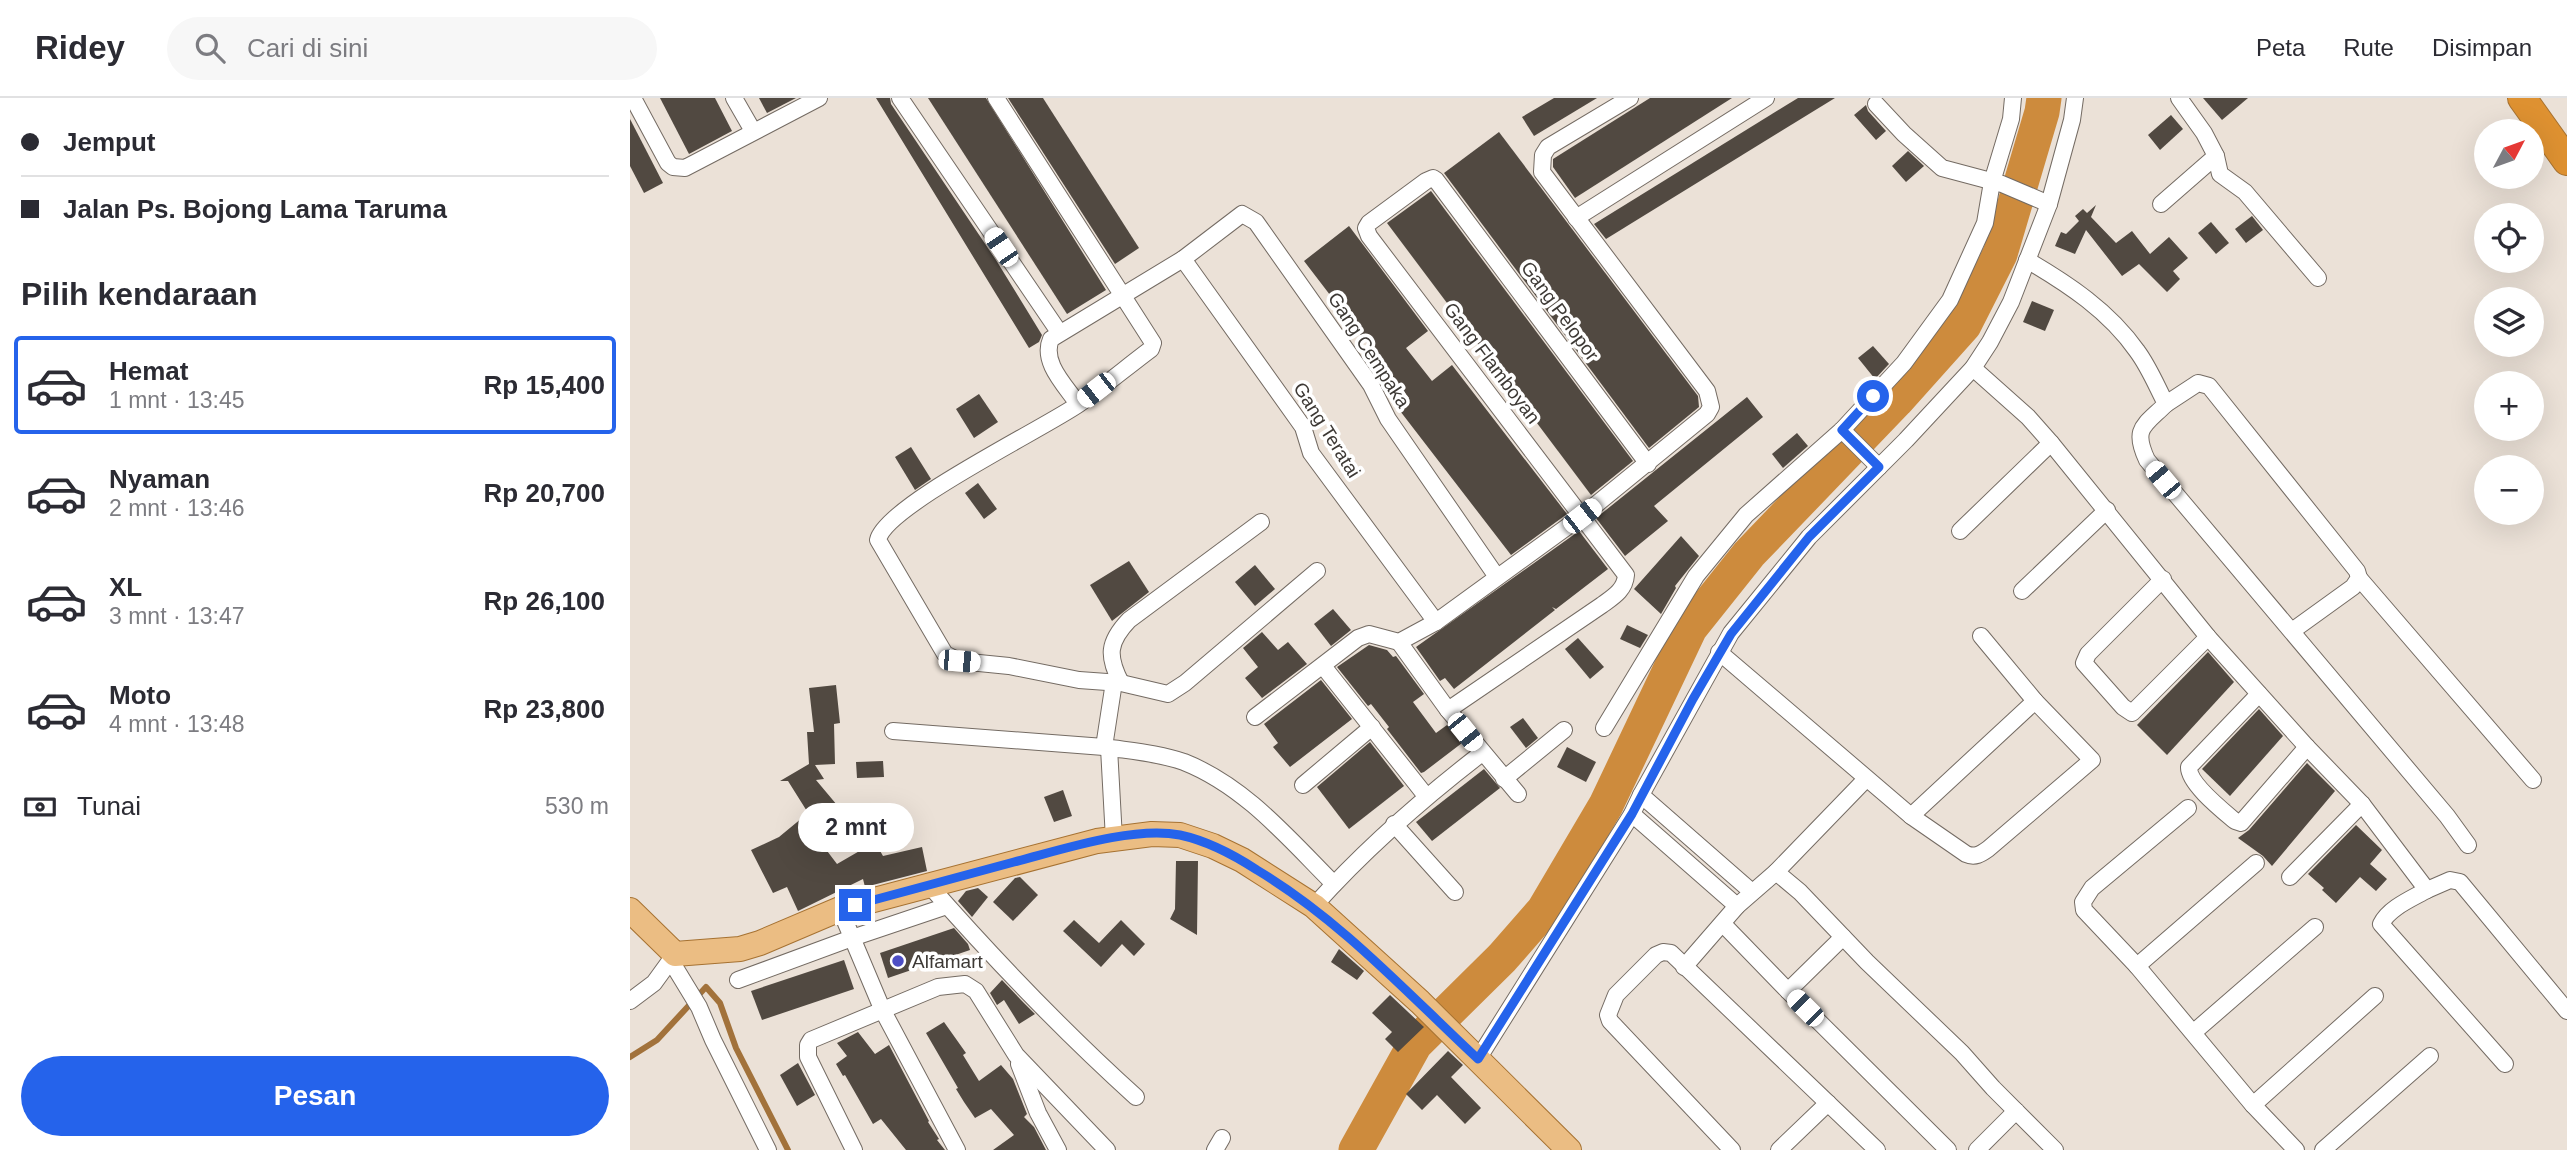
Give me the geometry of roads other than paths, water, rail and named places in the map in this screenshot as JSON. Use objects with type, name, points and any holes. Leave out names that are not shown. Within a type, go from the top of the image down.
[{"type":"highway","points":[[2522,98],[2567,161]]},
{"type":"main road","points":[[630,910],[673,958],[740,949],[840,909],[1043,854],[1114,839],[1152,834],[1180,835],[1213,846],[1314,906],[1420,1002],[1569,1150]]},
{"type":"street","points":[[633,98],[664,156],[673,167],[685,168],[819,98]]},
{"type":"street","points":[[734,98],[753,131]]},
{"type":"street","points":[[900,98],[1059,332]]},
{"type":"street","points":[[996,98],[1153,343],[1151,349],[1078,404],[949,478],[888,522],[878,540],[948,656],[959,661],[1009,666],[1079,680],[1117,682],[1168,694],[1178,689],[1317,571]]},
{"type":"street","points":[[1399,642],[1436,622],[1582,516],[1648,464],[1707,414],[1711,407],[1707,391],[1542,172],[1543,155],[1555,142],[1630,98]]},
{"type":"street","points":[[1576,218],[1766,98]]},
{"type":"street","points":[[1604,728],[1704,565],[1746,515],[1845,432],[1904,363],[1950,300],[1985,223],[1997,183],[2013,98]]},
{"type":"street","points":[[1472,1054],[1632,814],[1719,652],[1809,537],[1873,462],[1973,368],[1990,342],[2011,302],[2027,260],[2042,200],[2072,120],[2075,98]]},
{"type":"street","points":[[2179,98],[2204,133],[2216,156],[2220,174],[2245,192],[2318,278]]},
{"type":"street","points":[[1876,104],[1942,168],[1997,183],[2042,200]]},
{"type":"street","points":[[2161,204],[2216,156]]},
{"type":"street","name":"Gang Pelopor","points":[[1369,236],[1366,228],[1369,223],[1430,179],[1439,182],[1648,464]]},
{"type":"street","name":"Gang Cempaka","points":[[1183,259],[1242,214],[1256,222],[1371,385],[1388,419],[1497,576]]},
{"type":"street","name":"Gang Flamboyan","points":[[1369,236],[1626,575],[1620,591],[1448,710]]},
{"type":"street","points":[[1078,404],[1048,358],[1047,348],[1051,339],[1183,259]]},
{"type":"street","name":"Gang Teratai","points":[[1183,259],[1303,427],[1311,453],[1436,622]]},
{"type":"street","points":[[2027,260],[2070,284],[2109,319],[2137,351],[2166,404]]},
{"type":"street","points":[[1973,368],[2028,417],[2052,443],[2208,637],[2362,804],[2427,890]]},
{"type":"street","points":[[2468,845],[2147,460],[2139,444],[2141,428],[2166,404],[2198,383],[2209,386],[2357,572],[2359,578],[2533,779]]},
{"type":"street","points":[[1845,432],[1873,462]]},
{"type":"street","points":[[1960,531],[2052,443]]},
{"type":"street","points":[[2022,591],[2107,510]]},
{"type":"street","points":[[1114,839],[1106,748],[1117,682],[1112,666],[1112,642],[1129,620],[1261,522]]},
{"type":"street","points":[[2292,631],[2353,587],[2359,578]]},
{"type":"street","points":[[2163,579],[2088,654],[2084,663],[2123,707],[2132,713],[2208,637]]},
{"type":"street","points":[[1255,716],[1358,638],[1369,634],[1399,642],[1448,710],[1518,794]]},
{"type":"street","points":[[1719,652],[1911,816],[1966,854],[1980,855],[2092,762],[2035,701],[1981,636]]},
{"type":"street","points":[[1322,666],[1426,796]]},
{"type":"street","points":[[2259,694],[2189,767],[2190,775],[2199,786],[2235,821],[2241,823],[2307,747]]},
{"type":"street","points":[[1911,816],[2035,701]]},
{"type":"street","points":[[1303,785],[1372,727]]},
{"type":"street","points":[[1504,779],[1564,730]]},
{"type":"street","points":[[893,731],[1106,748],[1181,761],[1236,790],[1334,884]]},
{"type":"street","points":[[1314,906],[1394,824],[1482,752]]},
{"type":"street","points":[[1684,967],[1737,906],[1776,872],[1866,779]]},
{"type":"street","points":[[1641,795],[1752,892]]},
{"type":"street","points":[[2290,877],[2362,804]]},
{"type":"street","points":[[2188,808],[2092,888],[2083,902],[2084,910],[2137,966],[2253,1105],[2296,1150]]},
{"type":"street","points":[[1632,814],[1737,906]]},
{"type":"street","points":[[1394,824],[1455,892]]},
{"type":"street","points":[[2137,966],[2256,863]]},
{"type":"street","points":[[1776,872],[1800,892],[1962,1053],[2054,1150]]},
{"type":"street","points":[[2505,1064],[2381,924],[2392,911],[2427,890],[2450,880],[2460,881],[2567,1011]]},
{"type":"street","points":[[929,885],[1091,1057],[1136,1097]]},
{"type":"street","points":[[738,980],[947,906]]},
{"type":"street","points":[[840,909],[883,1010],[957,1150]]},
{"type":"street","points":[[1723,924],[1948,1150]]},
{"type":"street","points":[[2194,1032],[2315,927]]},
{"type":"street","points":[[1788,991],[1843,937]]},
{"type":"street","points":[[1732,1150],[1610,1021],[1608,1015],[1616,995],[1663,952],[1671,953],[1877,1150]]},
{"type":"street","points":[[630,1001],[654,983],[673,958],[768,1150]]},
{"type":"street","points":[[854,1150],[808,1057],[808,1045],[814,1037],[938,987],[965,984],[976,991],[1016,1055],[1038,1113],[1058,1150]]},
{"type":"street","points":[[2253,1105],[2375,996]]},
{"type":"street","points":[[1016,1055],[1107,1150]]},
{"type":"street","points":[[2323,1150],[2430,1056]]},
{"type":"street","points":[[1779,1150],[1828,1103]]},
{"type":"street","points":[[1977,1150],[2016,1111]]},
{"type":"waterway","points":[[1356,1150],[1415,1044],[1502,958],[1544,910],[1606,805],[1690,628],[1749,554],[1896,401],[1964,325],[2000,254],[2044,98]]},
{"type":"waterway","points":[[630,1057],[657,1040],[706,987],[720,1003],[736,1048],[788,1150]]},
{"type":"place","name":"Alfamart","points":[[898,961]]}]
